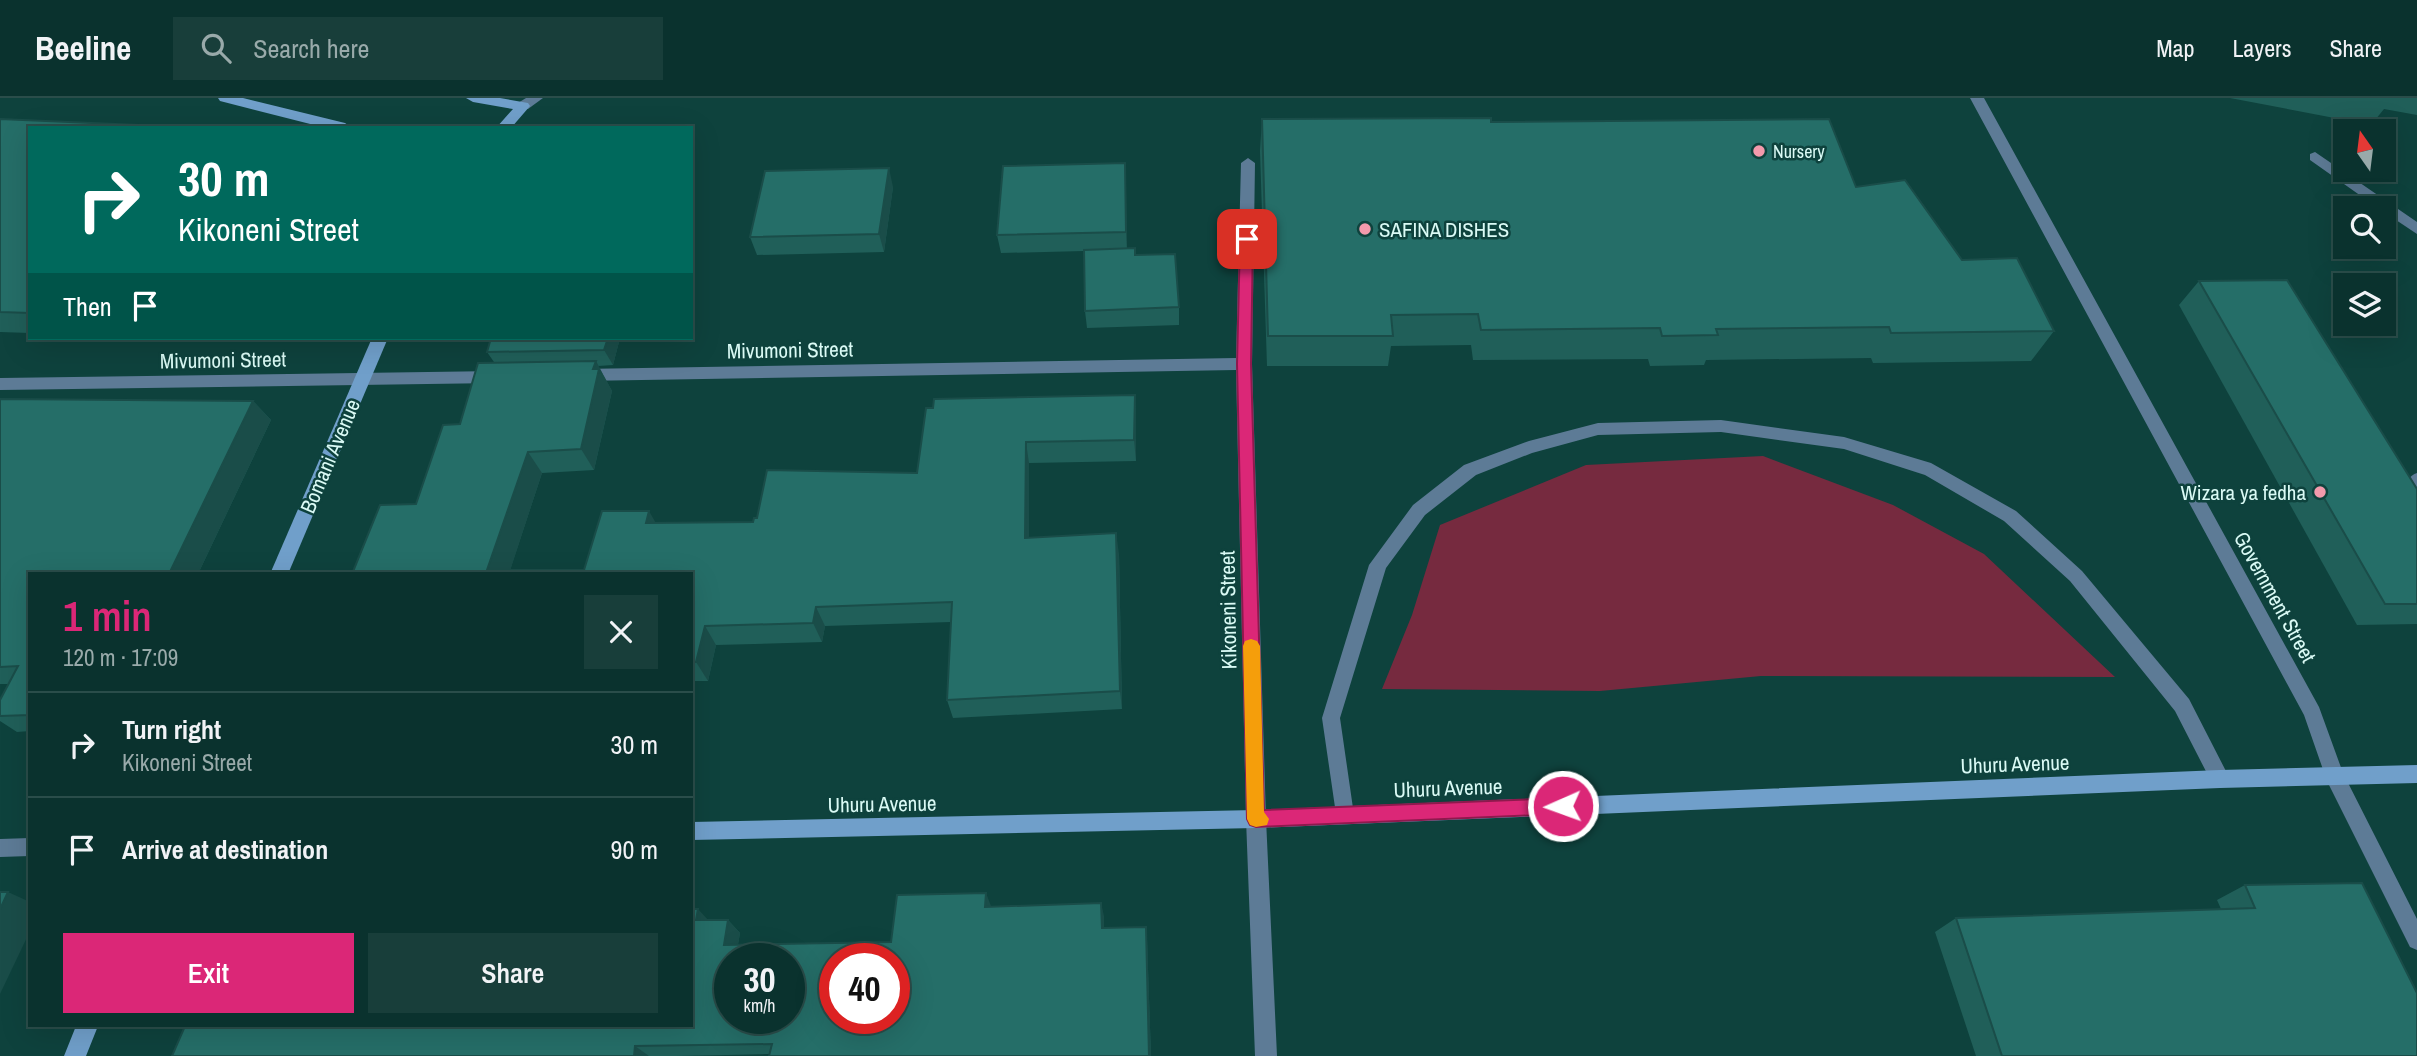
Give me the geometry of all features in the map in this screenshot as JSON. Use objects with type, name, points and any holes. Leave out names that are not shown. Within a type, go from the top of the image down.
[{"type":"street","points":[[225,98],[337,126]]},
{"type":"street","points":[[473,98],[523,106]]},
{"type":"street","points":[[505,126],[523,106],[536,98]]},
{"type":"street","name":"Government Street","points":[[1977,98],[2312,713],[2334,775],[2417,940]]},
{"type":"street","points":[[2315,157],[2417,229]]},
{"type":"street","name":"Kikoneni Street","points":[[1248,163],[1244,364],[1256,819],[1266,1056]]},
{"type":"street","name":"Bomani Avenue","points":[[280,572],[379,340]]},
{"type":"street","name":"Mivumoni Street","points":[[559,375],[1244,364]]},
{"type":"street","name":"Mivumoni Street","points":[[0,384],[517,376]]},
{"type":"street","points":[[1344,815],[1331,718],[1378,565],[1419,510],[1470,470],[1528,447],[1598,429],[1721,426],[1844,443],[1931,470],[2010,516],[2076,576],[2182,705],[2220,779]]},
{"type":"street","points":[[2417,480],[2414,482],[2417,503]]},
{"type":"street","name":"Uhuru Avenue","points":[[693,831],[1256,819],[2220,779],[2417,774]]},
{"type":"street","points":[[0,848],[28,847]]},
{"type":"street","points":[[75,1056],[87,1027]]},
{"type":"shaded area","points":[[1763,456],[1893,505],[1984,554],[2115,677],[1761,676],[1600,691],[1382,689],[1412,615],[1440,525],[1586,465]]},
{"type":"building","points":[[1491,118],[1491,122],[1829,119],[1856,187],[1905,180],[1962,260],[2017,258],[2054,331],[1891,333],[1889,327],[1716,329],[1718,335],[1662,336],[1660,328],[1481,330],[1478,314],[1391,315],[1393,336],[1268,336],[1262,119]]},
{"type":"building","points":[[0,119],[162,126],[28,126],[28,313],[0,312]]},
{"type":"building","points":[[1125,163],[1126,232],[997,235],[1003,166]]},
{"type":"building","points":[[889,168],[879,234],[750,237],[765,171]]},
{"type":"building","points":[[1135,248],[1135,255],[1175,254],[1179,307],[1085,311],[1084,250]]},
{"type":"building","points":[[2287,280],[2417,489],[2417,604],[2385,604],[2199,281]]},
{"type":"building","points":[[490,340],[607,340],[604,350],[487,352]]},
{"type":"building","points":[[596,361],[593,369],[599,369],[581,449],[528,452],[487,570],[584,570],[602,511],[649,511],[646,523],[753,522],[754,518],[757,518],[767,470],[917,473],[926,408],[933,408],[934,399],[1135,395],[1134,440],[1026,442],[1025,538],[1116,533],[1120,691],[947,700],[952,602],[816,607],[813,623],[705,626],[696,662],[693,662],[693,572],[353,572],[380,505],[416,504],[443,425],[460,424],[478,363]]},
{"type":"building","points":[[0,399],[253,401],[170,572],[28,572],[28,715],[0,716],[0,700],[18,666],[0,667]]},
{"type":"building","points":[[2362,883],[2417,993],[2417,1056],[2002,1056],[1956,918],[2255,908],[2245,885]]},
{"type":"building","points":[[0,892],[8,892],[0,909]]},
{"type":"building","points":[[986,893],[985,907],[1101,903],[1102,928],[1146,927],[1149,1056],[769,1056],[772,1044],[635,1046],[634,1056],[172,1056],[185,1027],[693,1027],[693,909],[698,909],[696,920],[728,920],[724,943],[714,943],[714,1034],[805,1034],[805,944],[819,943],[819,1034],[910,1034],[910,943],[835,943],[891,942],[897,895]]},
{"type":"slow traffic","points":[[1251,646],[1256,819],[1261,819]]},
{"type":"place","name":"Nursery","points":[[1759,151]]},
{"type":"place","name":"SAFINA DISHES","points":[[1365,229]]},
{"type":"place","name":"Wizara ya fedha","points":[[2320,492]]},
{"type":"route","points":[[1247,239],[1244,364],[1256,819],[1563,806]]}]
